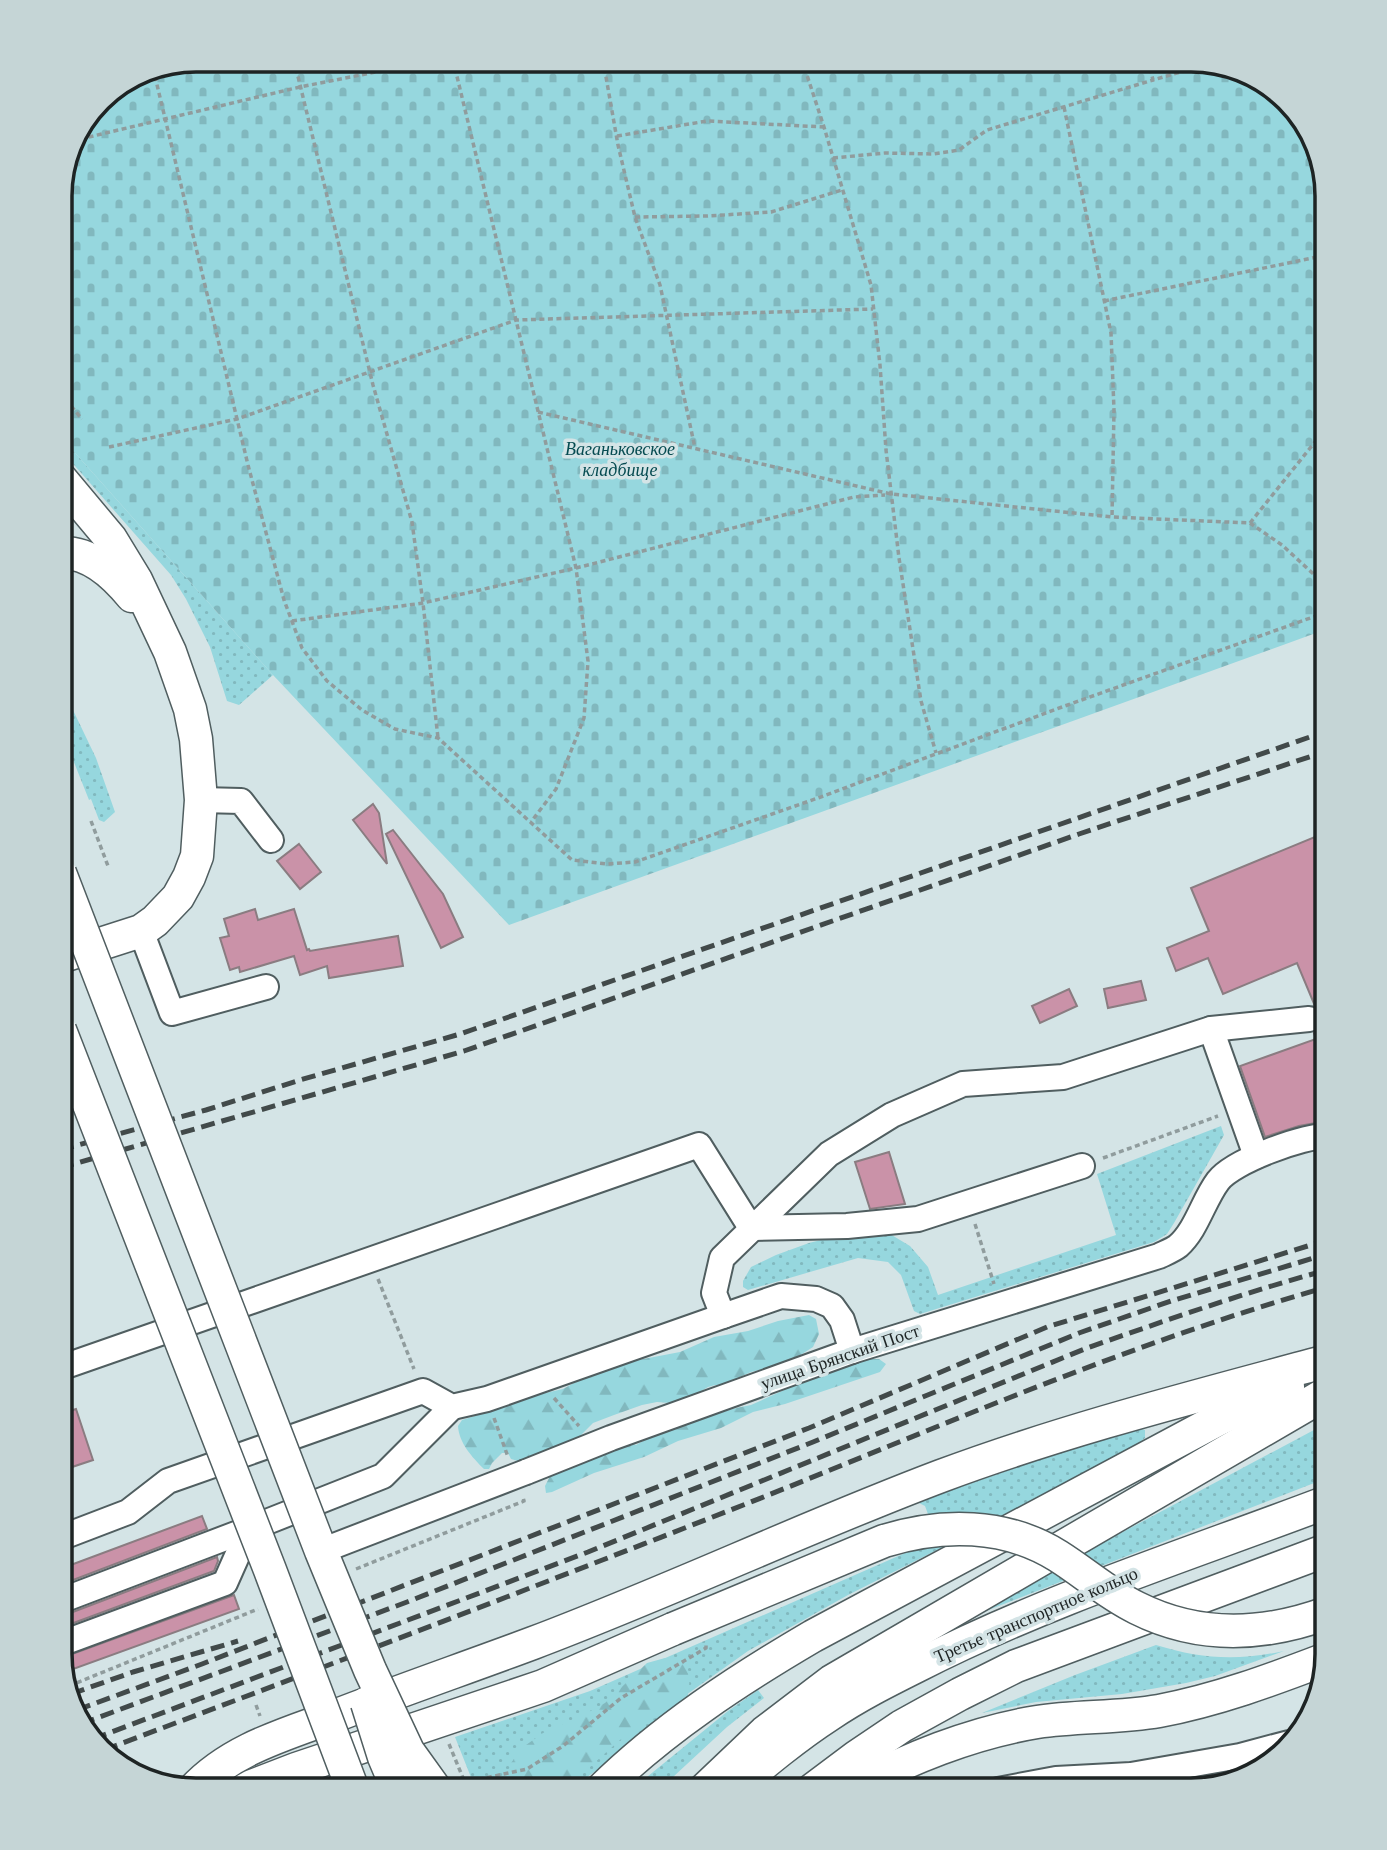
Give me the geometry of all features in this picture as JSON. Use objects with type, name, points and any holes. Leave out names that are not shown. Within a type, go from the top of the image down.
[{"type":"main road","points":[[72,492],[111,539],[136,580],[175,664],[190,709],[196,739],[201,800],[197,856],[178,897],[155,921],[141,931],[72,953]]},
{"type":"main road","points":[[72,552],[89,558],[104,568],[124,586],[158,627]]},
{"type":"main road","points":[[72,904],[321,1550],[370,1670],[415,1762],[443,1778]]},
{"type":"main road","points":[[72,1061],[348,1778]]},
{"type":"main road","points":[[206,1778],[229,1760],[268,1742],[417,1684],[557,1634],[933,1479],[1083,1429],[1315,1365]]},
{"type":"main road","points":[[615,1778],[711,1700],[813,1636],[1221,1418],[1315,1376]]},
{"type":"main road","points":[[717,1778],[765,1732],[832,1681],[1315,1401]]},
{"type":"main road","name":"Третье транспортное кольцо","points":[[745,1778],[829,1715],[946,1651],[1082,1593],[1315,1507]]},
{"type":"main road","points":[[273,1778],[543,1686],[673,1629],[884,1541],[907,1534],[947,1528],[985,1529],[1028,1541],[1059,1556],[1125,1602],[1161,1619],[1184,1626],[1212,1631],[1259,1630],[1282,1627],[1315,1617]]},
{"type":"main road","points":[[321,1550],[384,1757],[393,1778]]},
{"type":"main road","points":[[828,1778],[902,1726],[1016,1666],[1315,1555]]},
{"type":"main road","points":[[873,1778],[925,1753],[980,1736],[1035,1723],[1154,1712],[1273,1680],[1314,1664]]},
{"type":"street","points":[[201,800],[241,801],[271,840]]},
{"type":"street","points":[[141,931],[173,1013],[266,987]]},
{"type":"street","points":[[723,1316],[714,1293],[722,1258],[829,1154],[892,1115],[963,1084],[1063,1077],[1211,1029],[1309,1019]]},
{"type":"street","points":[[1211,1029],[1256,1156]]},
{"type":"street","name":"улица Брянский Пост","points":[[321,1550],[624,1433],[852,1351],[1159,1256],[1177,1247],[1188,1234],[1218,1181],[1228,1171],[1256,1156],[1315,1137]]},
{"type":"street","points":[[72,1364],[699,1145],[751,1228]]},
{"type":"street","points":[[751,1228],[847,1226],[918,1219],[1082,1166]]},
{"type":"street","points":[[72,1596],[383,1476],[452,1408],[487,1399],[781,1296],[816,1299],[832,1306],[842,1320],[852,1351]]},
{"type":"street","points":[[72,1533],[128,1512],[168,1481],[423,1391],[452,1408]]},
{"type":"street","points":[[72,1640],[225,1583],[249,1529]]},
{"type":"street","points":[[1071,1778],[1131,1774],[1240,1756],[1272,1748]]},
{"type":"path","points":[[297,72],[370,372],[412,522],[439,738]]},
{"type":"path","points":[[86,138],[376,72]]},
{"type":"path","points":[[456,72],[576,568],[588,661],[584,718],[556,789],[531,822]]},
{"type":"path","points":[[605,72],[616,136],[635,217],[660,285],[695,448]]},
{"type":"path","points":[[806,72],[870,285],[891,494],[921,701],[936,753]]},
{"type":"path","points":[[1151,72],[1153,80]]},
{"type":"path","points":[[833,158],[885,153],[933,154],[959,150],[987,130],[1182,72]]},
{"type":"path","points":[[155,78],[237,419],[284,600],[302,648],[327,681],[362,710],[395,729],[439,738],[572,860],[607,864],[635,862],[1315,617]]},
{"type":"path","points":[[1064,107],[1111,333],[1114,410],[1112,517]]},
{"type":"path","points":[[616,136],[707,121],[824,127]]},
{"type":"path","points":[[635,217],[771,212],[842,190]]},
{"type":"path","points":[[1104,301],[1315,258]]},
{"type":"path","points":[[109,447],[237,419],[516,320],[873,309]]},
{"type":"path","points":[[72,407],[82,419]]},
{"type":"path","points":[[538,412],[891,494],[1112,517],[1250,523],[1282,545],[1315,575]]},
{"type":"path","points":[[1250,523],[1315,443]]},
{"type":"path","points":[[292,621],[424,603],[576,568],[854,497],[891,494]]},
{"type":"path","points":[[91,821],[108,866]]},
{"type":"path","points":[[1082,1166],[1239,1108]]},
{"type":"path","points":[[968,1202],[991,1276]]},
{"type":"path","points":[[371,1260],[423,1391]]},
{"type":"path","points":[[539,1381],[579,1427]]},
{"type":"path","points":[[483,1778],[527,1769],[563,1746],[621,1698],[706,1648],[707,1639]]},
{"type":"path","points":[[256,1705],[262,1721]]},
{"type":"path","points":[[449,1742],[453,1778]]},
{"type":"green space","name":"Ваганьковское кладбище","points":[[188,72],[1199,72],[1238,81],[1267,97],[1284,114],[1302,141],[1311,164],[1315,196],[1315,633],[509,925],[273,675],[72,449],[72,188],[76,164],[88,134],[103,114],[120,97],[141,85],[156,78]]},
{"type":"green space","points":[[72,449],[273,675],[239,705],[227,701],[210,647],[171,575],[72,463]]},
{"type":"green space","points":[[72,708],[96,758],[115,812],[104,822],[99,820],[91,799],[89,800],[72,757]]},
{"type":"green space","points":[[1221,1126],[1224,1135],[1174,1223],[1167,1234],[1154,1242],[920,1314],[914,1311],[901,1275],[888,1262],[858,1258],[748,1290],[743,1287],[743,1281],[751,1267],[809,1243],[849,1233],[890,1234],[910,1246],[928,1267],[938,1295],[1116,1235],[1097,1174]]},
{"type":"green space","points":[[809,1315],[816,1319],[819,1334],[813,1347],[788,1363],[751,1372],[722,1385],[708,1387],[690,1398],[642,1405],[593,1423],[578,1438],[547,1456],[518,1461],[511,1459],[508,1453],[502,1453],[489,1469],[484,1469],[461,1438],[458,1426],[462,1420],[514,1400],[563,1389],[612,1367],[680,1352],[714,1337]]},
{"type":"green space","points":[[865,1359],[879,1359],[886,1364],[880,1372],[753,1412],[721,1428],[678,1441],[644,1457],[594,1473],[546,1493],[545,1486],[552,1472],[628,1442],[636,1445],[657,1433],[682,1424],[751,1405],[822,1373]]},
{"type":"green space","points":[[1133,1427],[1145,1430],[1145,1438],[1138,1444],[1032,1502],[848,1595],[748,1651],[686,1695],[586,1778],[471,1778],[455,1737],[590,1691],[928,1543],[935,1533],[925,1506],[917,1502]]},
{"type":"green space","points":[[1315,1429],[1315,1483],[973,1616],[971,1613]]},
{"type":"green space","points":[[1156,1645],[1219,1657],[1284,1651],[1215,1676],[1186,1683],[1122,1694],[1036,1702],[982,1713],[1075,1675]]},
{"type":"green space","points":[[665,1658],[680,1659],[688,1674],[687,1701],[674,1711],[645,1722],[577,1778],[513,1778],[510,1764],[526,1745],[543,1733],[605,1703],[647,1663]]},
{"type":"green space","points":[[758,1690],[764,1698],[727,1727],[672,1778],[646,1778]]},
{"type":"building","points":[[373,804],[379,813],[387,864],[353,820]]},
{"type":"building","points":[[393,830],[443,894],[463,937],[441,948],[386,834]]},
{"type":"building","points":[[1315,837],[1315,1006],[1297,963],[1223,994],[1208,958],[1176,971],[1167,948],[1209,931],[1191,888]]},
{"type":"building","points":[[299,844],[321,872],[300,889],[277,861]]},
{"type":"building","points":[[255,909],[258,920],[294,909],[307,950],[310,951],[398,936],[403,966],[329,978],[327,966],[300,975],[294,956],[240,972],[239,967],[230,970],[220,938],[229,936],[224,919]]},
{"type":"building","points":[[1141,981],[1146,1000],[1108,1008],[1104,989]]},
{"type":"building","points":[[1069,989],[1077,1006],[1040,1023],[1032,1006]]},
{"type":"building","points":[[1315,1039],[1315,1123],[1265,1137],[1240,1066]]},
{"type":"building","points":[[889,1152],[905,1204],[870,1209],[855,1162]]},
{"type":"building","points":[[76,1409],[93,1460],[72,1467],[72,1410]]},
{"type":"building","points":[[202,1516],[207,1529],[72,1580],[72,1565]]},
{"type":"building","points":[[217,1557],[214,1571],[72,1624],[72,1612]]},
{"type":"building","points":[[234,1595],[239,1609],[73,1669],[72,1654]]},
{"type":"tunnel","points":[[1309,1019],[1315,1017]]},
{"type":"railway","points":[[72,1147],[206,1110],[460,1034],[1315,735]]},
{"type":"railway","points":[[72,1165],[464,1051],[1079,834],[1315,755]]},
{"type":"railway","points":[[84,1707],[809,1428],[1047,1327],[1315,1244]]},
{"type":"railway","points":[[91,1720],[407,1602],[813,1442],[1079,1333],[1171,1301],[1315,1258]]},
{"type":"railway","points":[[103,1735],[588,1552],[1087,1348],[1315,1274]]},
{"type":"railway","points":[[113,1746],[597,1562],[1112,1358],[1315,1291]]},
{"type":"railway","points":[[78,1692],[238,1641]]}]
